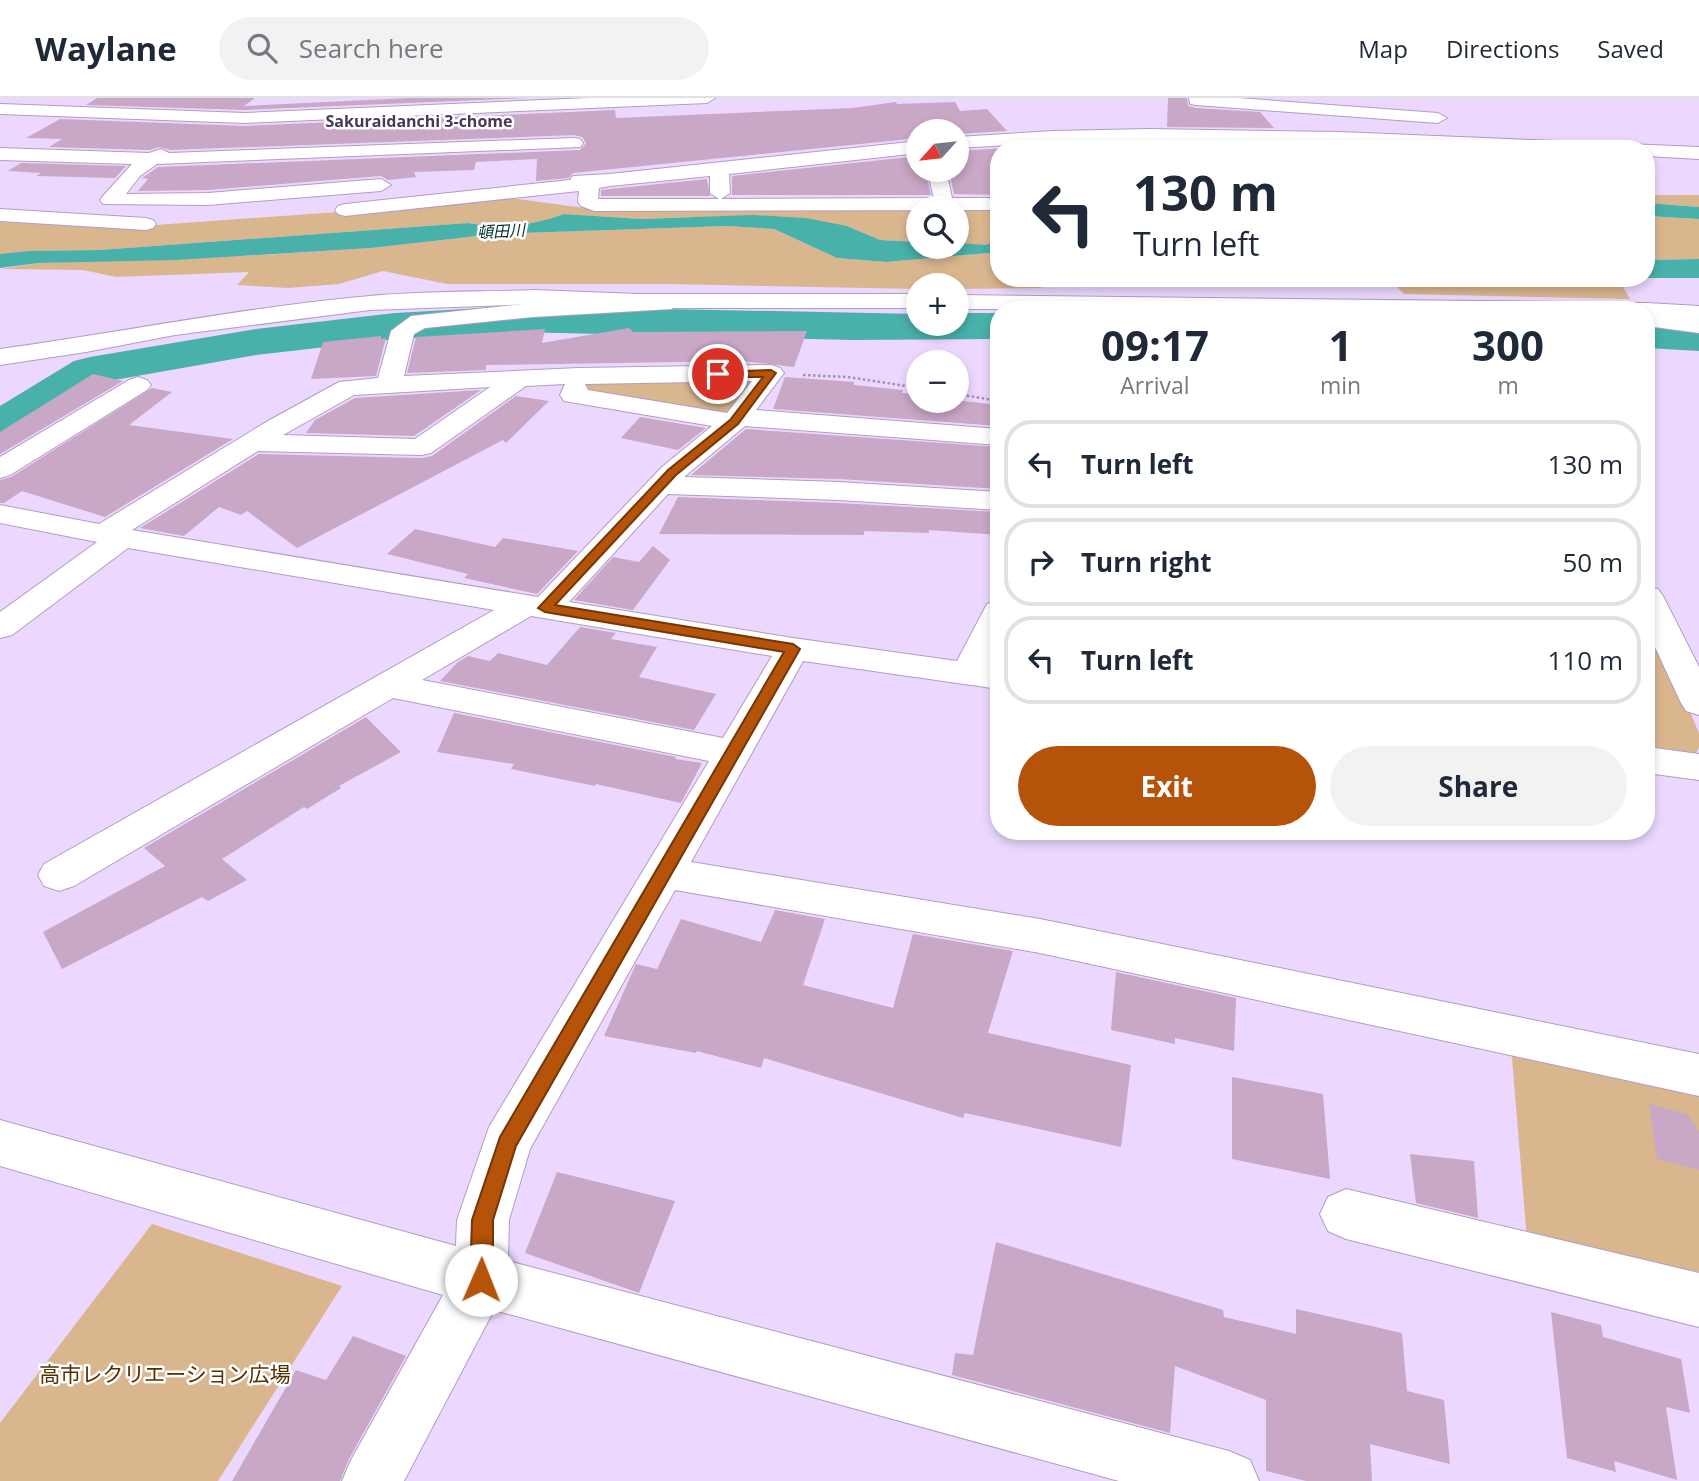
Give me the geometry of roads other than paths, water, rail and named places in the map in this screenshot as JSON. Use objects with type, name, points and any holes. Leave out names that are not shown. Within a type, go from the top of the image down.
[{"type":"street","points":[[0,124],[56,98]]},
{"type":"street","points":[[93,98],[283,101]]},
{"type":"street","points":[[343,98],[371,98]]},
{"type":"street","points":[[0,124],[201,135],[403,118],[493,103],[707,98]]},
{"type":"street","points":[[0,109],[245,118],[621,120],[667,99]]},
{"type":"street","points":[[1195,99],[1388,106],[1438,118]]},
{"type":"street","points":[[1195,99],[1217,127]]},
{"type":"street","points":[[283,101],[201,135],[152,159],[133,172],[101,203],[208,199],[388,184],[393,152],[403,118]]},
{"type":"street","points":[[1130,140],[1217,127],[1407,140]]},
{"type":"street","points":[[430,203],[525,173],[594,133]]},
{"type":"street","points":[[970,142],[1020,137],[1097,140]]},
{"type":"street","points":[[1177,140],[1340,137]]},
{"type":"street","points":[[0,154],[152,159],[574,144]]},
{"type":"street","points":[[525,173],[596,189],[719,169],[906,148]]},
{"type":"street","points":[[1655,151],[1699,153]]},
{"type":"street","points":[[719,169],[720,198]]},
{"type":"street","points":[[325,212],[430,203],[539,188],[596,189],[720,198],[906,197]]},
{"type":"street","points":[[596,189],[594,205],[990,204]]},
{"type":"street","points":[[969,197],[990,196]]},
{"type":"street","points":[[0,215],[136,224],[164,223]]},
{"type":"street","points":[[0,357],[86,345],[176,328],[370,303],[534,297],[681,301],[906,301]]},
{"type":"street","points":[[389,384],[403,331],[419,321],[533,310],[654,305],[681,301]]},
{"type":"street","points":[[969,302],[990,302]]},
{"type":"street","points":[[1655,310],[1699,313]]},
{"type":"street","points":[[1655,321],[1699,326]]},
{"type":"street","points":[[0,628],[113,536],[252,443],[348,388],[579,376],[771,373],[736,420],[660,485],[536,606],[387,685],[59,875]]},
{"type":"street","points":[[579,376],[573,395],[736,420],[990,436]]},
{"type":"street","points":[[252,443],[421,447],[520,379]]},
{"type":"street","points":[[0,469],[138,385]]},
{"type":"street","points":[[660,485],[838,491],[990,500]]},
{"type":"street","points":[[0,514],[113,536],[793,649],[984,676],[990,650]]},
{"type":"street","points":[[1655,612],[1699,702]]},
{"type":"street","points":[[372,1481],[481,1280],[483,1220],[507,1143],[793,649]]},
{"type":"street","points":[[387,685],[733,753]]},
{"type":"street","points":[[1655,761],[1699,767]]},
{"type":"street","points":[[664,873],[1040,936],[1699,1075]]},
{"type":"street","points":[[0,1143],[481,1280],[1229,1481]]},
{"type":"street","points":[[1346,1214],[1699,1300]]},
{"type":"water","points":[[1655,204],[1699,207],[1699,219],[1655,216]]},
{"type":"water","name":"頓田川","points":[[564,214],[642,219],[752,215],[806,218],[847,226],[880,240],[906,241],[906,259],[920,259],[886,262],[837,258],[774,229],[727,226],[495,234],[371,248],[176,260],[39,263],[0,268],[0,254],[27,251],[100,250],[468,223],[516,225]]},
{"type":"water","points":[[969,244],[990,244],[990,253],[969,255]]},
{"type":"water","points":[[1699,259],[1699,278],[1655,278],[1655,260]]},
{"type":"waterway","points":[[0,427],[90,371],[256,342],[395,326],[519,319],[851,327],[990,326]]},
{"type":"waterway","points":[[1655,335],[1699,338]]},
{"type":"district","name":"Sakuraidanchi 3-chome","points":[[419,121]]},
{"type":"park label","name":"高市レクリエーション広場","points":[[165,1374]]}]
